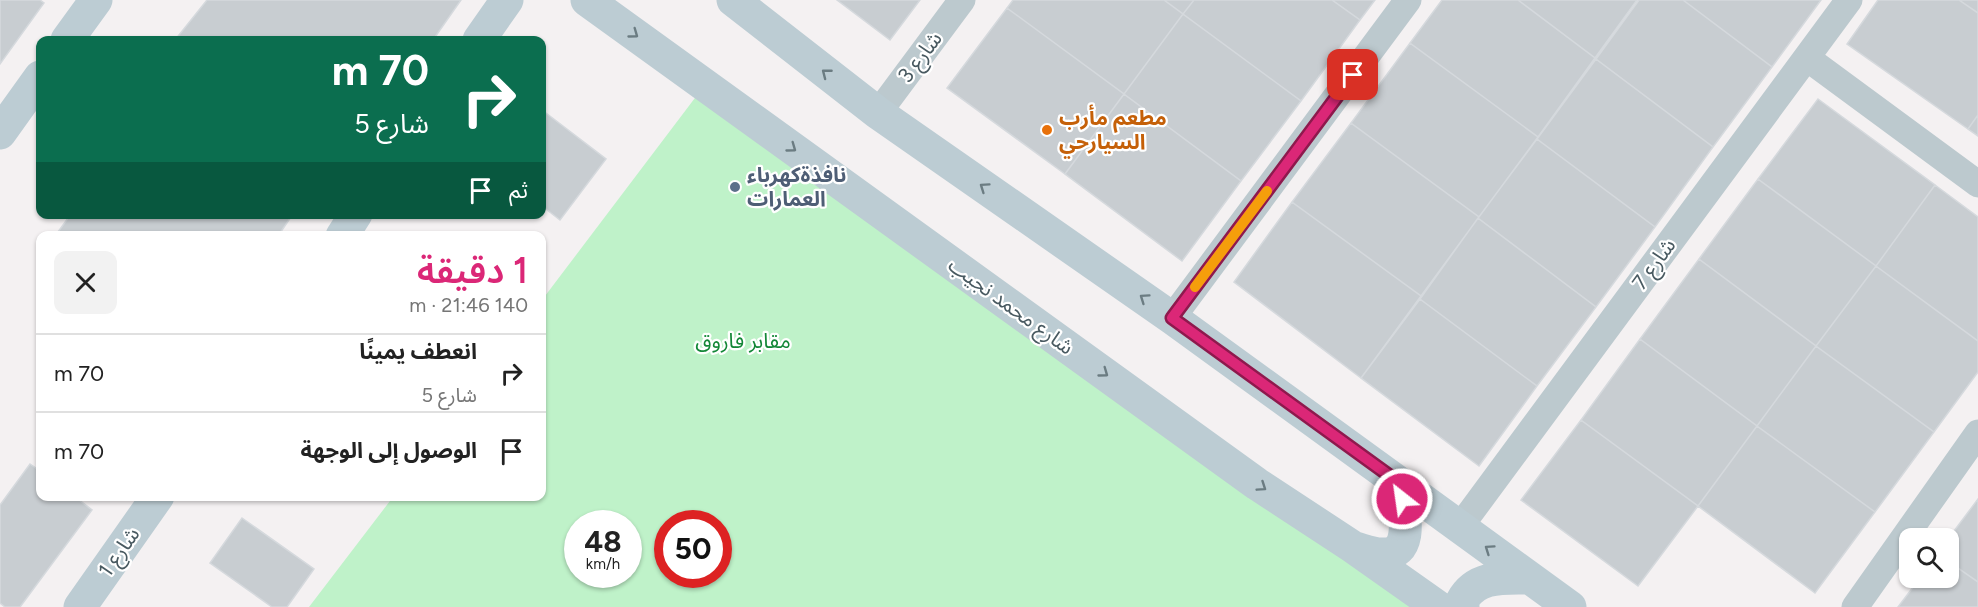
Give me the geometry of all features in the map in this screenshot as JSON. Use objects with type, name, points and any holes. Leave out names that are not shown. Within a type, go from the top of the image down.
[{"type":"main road","points":[[70,36],[96,0]]},
{"type":"main road","points":[[482,36],[507,0]]},
{"type":"main road","name":"شارع محمد نجيب","points":[[586,0],[1257,484],[1353,547],[1438,607]]},
{"type":"main road","points":[[733,0],[878,113],[1172,318],[1570,607]]},
{"type":"main road","points":[[0,134],[36,83]]},
{"type":"main road","points":[[1353,547],[1382,554],[1394,553],[1401,547],[1406,530],[1401,484]]},
{"type":"main road","name":"شارع 1","points":[[80,607],[154,501]]},
{"type":"main road","points":[[1463,607],[1462,601],[1467,592],[1484,581],[1530,578]]},
{"type":"street","name":"شارع 3","points":[[878,113],[962,0]]},
{"type":"street","points":[[1172,318],[1408,0]]},
{"type":"street","name":"شارع 7","points":[[1460,528],[1848,0]]},
{"type":"street","points":[[1807,58],[1978,184]]},
{"type":"street","points":[[1855,607],[1978,433]]},
{"type":"green space","name":"مقابر فاروق","points":[[704,86],[1435,607],[309,607],[390,501],[546,501],[546,295]]},
{"type":"building","points":[[0,0],[40,0],[44,3],[0,64]]},
{"type":"building","points":[[207,0],[461,0],[436,36],[178,36]]},
{"type":"building","points":[[837,0],[920,0],[890,40]]},
{"type":"building","points":[[1013,0],[1164,0],[1183,14],[1124,94],[1007,8]]},
{"type":"building","points":[[1164,0],[1194,0],[1183,14]]},
{"type":"building","points":[[1194,0],[1332,0],[1360,20],[1301,101],[1183,14]]},
{"type":"building","points":[[1332,0],[1375,0],[1360,20]]},
{"type":"building","points":[[1442,0],[1518,0],[1595,58],[1538,137],[1410,43]]},
{"type":"building","points":[[1518,0],[1637,0],[1595,58]]},
{"type":"building","points":[[1639,0],[1683,0],[1772,67],[1713,147],[1596,59]]},
{"type":"building","points":[[1683,0],[1821,0],[1772,67]]},
{"type":"building","points":[[1878,0],[1959,0],[1978,13],[1978,115],[1968,129],[1847,44]]},
{"type":"building","points":[[1959,0],[1978,0],[1978,13]]},
{"type":"building","points":[[1007,8],[1124,94],[1065,174],[947,88]]},
{"type":"building","points":[[1183,14],[1301,101],[1241,181],[1124,94]]},
{"type":"building","points":[[1410,43],[1538,137],[1479,217],[1351,123]]},
{"type":"building","points":[[1596,59],[1713,147],[1655,227],[1537,139]]},
{"type":"building","points":[[1124,94],[1241,181],[1182,261],[1065,174]]},
{"type":"building","points":[[1818,99],[1935,185],[1876,266],[1758,179]]},
{"type":"building","points":[[546,113],[606,159],[560,220],[546,209]]},
{"type":"building","points":[[1978,115],[1978,136],[1968,129]]},
{"type":"building","points":[[1351,123],[1479,217],[1421,296],[1292,202]]},
{"type":"building","points":[[1537,139],[1655,227],[1596,307],[1478,218]]},
{"type":"building","points":[[1758,179],[1876,266],[1816,346],[1699,259]]},
{"type":"building","points":[[1935,185],[1978,217],[1978,341],[1876,266]]},
{"type":"building","points":[[1292,202],[1421,296],[1361,378],[1234,282]]},
{"type":"building","points":[[1478,218],[1596,307],[1537,386],[1420,299]]},
{"type":"building","points":[[67,219],[290,219],[281,231],[59,231]]},
{"type":"building","points":[[1699,259],[1816,346],[1757,426],[1640,339]]},
{"type":"building","points":[[1876,266],[1978,341],[1978,372],[1934,432],[1816,346]]},
{"type":"building","points":[[1420,299],[1537,386],[1479,466],[1361,378]]},
{"type":"building","points":[[1640,339],[1757,426],[1698,506],[1581,420]]},
{"type":"building","points":[[1816,346],[1934,432],[1875,512],[1757,426]]},
{"type":"building","points":[[1581,420],[1698,506],[1638,586],[1521,500]]},
{"type":"building","points":[[1757,426],[1875,512],[1815,593],[1698,506]]},
{"type":"building","points":[[30,464],[36,468],[36,501],[80,501],[92,510],[20,607],[5,607],[0,603],[0,505]]},
{"type":"building","points":[[1978,499],[1978,582],[1959,569],[1959,528],[1956,528]]},
{"type":"building","points":[[242,518],[314,569],[287,607],[272,607],[210,563]]},
{"type":"building","points":[[1959,569],[1978,582],[1978,607],[1898,607],[1912,588],[1959,588]]},
{"type":"slow traffic","points":[[1195,287],[1267,191]]},
{"type":"place","name":"مطعم مأرب السيارحي","points":[[1047,130]]},
{"type":"place","name":"نافذةكهرباء العمارات","points":[[735,187]]},
{"type":"route","points":[[1353,75],[1172,318],[1401,484],[1402,499]]}]
